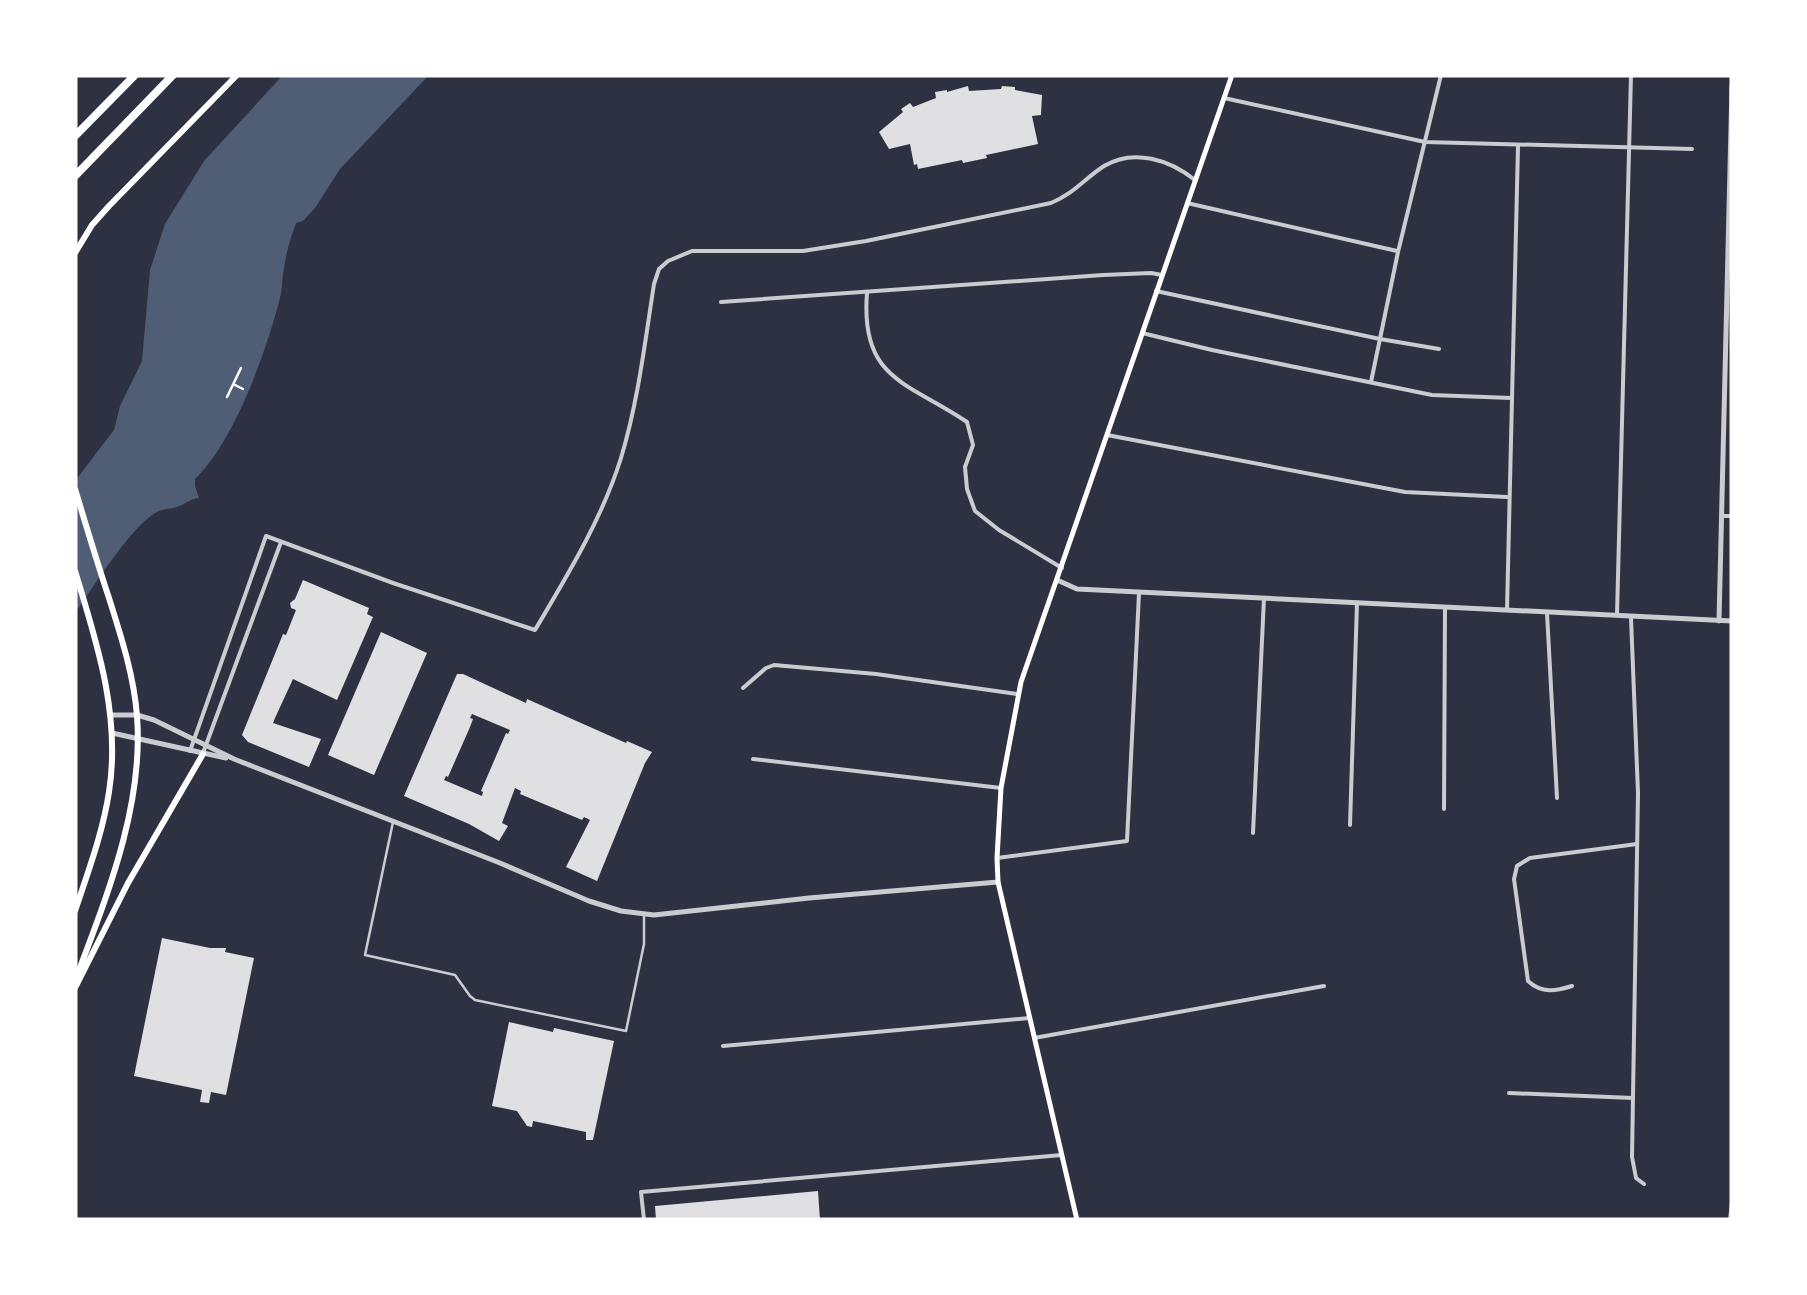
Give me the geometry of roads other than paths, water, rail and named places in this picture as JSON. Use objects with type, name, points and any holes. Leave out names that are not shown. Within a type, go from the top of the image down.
[{"type":"highway","points":[[75,136],[135,75]]},
{"type":"highway","points":[[75,176],[174,75]]},
{"type":"main road","points":[[75,252],[109,206],[237,75]]},
{"type":"main road","points":[[1077,1220],[998,882],[1001,788],[1017,694],[1232,75]]},
{"type":"main road","points":[[75,489],[127,659],[137,715],[128,822],[75,985]]},
{"type":"main road","points":[[75,571],[105,675],[112,734],[112,775],[106,810],[75,911]]},
{"type":"main road","points":[[75,985],[128,883],[203,754]]},
{"type":"street","points":[[1371,382],[1440,75]]},
{"type":"street","points":[[1617,617],[1631,75]]},
{"type":"street","points":[[1719,621],[1728,408],[1732,86]]},
{"type":"street","points":[[1224,98],[1425,142],[1692,149]]},
{"type":"street","points":[[1508,610],[1518,146]]},
{"type":"street","points":[[190,751],[266,536],[535,630],[594,526],[616,473],[636,398],[654,284],[659,269],[668,261],[692,251],[778,252],[838,246],[1050,203],[1071,194],[1107,164],[1122,159],[1140,157],[1164,162],[1195,180]]},
{"type":"street","points":[[1187,204],[1398,252]]},
{"type":"street","points":[[721,302],[1103,275],[1162,275]]},
{"type":"street","points":[[1156,291],[1440,348]]},
{"type":"street","points":[[867,294],[868,338],[877,360],[890,375],[967,422],[973,445],[965,468],[966,489],[975,511],[1062,568]]},
{"type":"street","points":[[1142,333],[1442,396],[1512,398]]},
{"type":"street","points":[[1107,435],[1405,492],[1509,497]]},
{"type":"street","points":[[1722,516],[1732,516]]},
{"type":"street","points":[[203,754],[281,542]]},
{"type":"street","points":[[1057,580],[1078,590],[1732,621]]},
{"type":"street","points":[[997,858],[1127,841],[1139,593]]},
{"type":"street","points":[[1253,833],[1264,598]]},
{"type":"street","points":[[1350,825],[1357,603]]},
{"type":"street","points":[[1444,809],[1445,607]]},
{"type":"street","points":[[1547,613],[1557,798]]},
{"type":"street","points":[[1631,618],[1638,793],[1633,1168],[1636,1178],[1644,1184]]},
{"type":"street","points":[[744,688],[774,665],[876,674],[1017,694]]},
{"type":"street","points":[[111,715],[137,715],[154,720],[234,759],[589,901],[644,915],[998,882]]},
{"type":"street","points":[[112,734],[234,759]]},
{"type":"street","points":[[753,759],[1001,788]]},
{"type":"street","points":[[1572,986],[1545,990],[1528,981],[1514,879],[1517,866],[1530,858],[1637,844]]},
{"type":"street","points":[[1034,1038],[1324,986]]},
{"type":"street","points":[[723,1046],[1030,1018]]},
{"type":"street","points":[[1509,1092],[1633,1098]]},
{"type":"street","points":[[644,1220],[641,1192],[1062,1156]]},
{"type":"street","points":[[1730,1220],[1732,1202]]},
{"type":"lane","points":[[393,821],[365,955],[455,976],[475,1000],[626,1031],[644,944],[644,915]]},
{"type":"water","points":[[283,75],[429,75],[340,169],[315,208],[296,223],[266,344],[236,419],[195,479],[199,498],[151,515],[115,556],[75,613],[75,481],[114,430],[120,406],[142,361],[150,270],[165,224],[204,161]]}]
